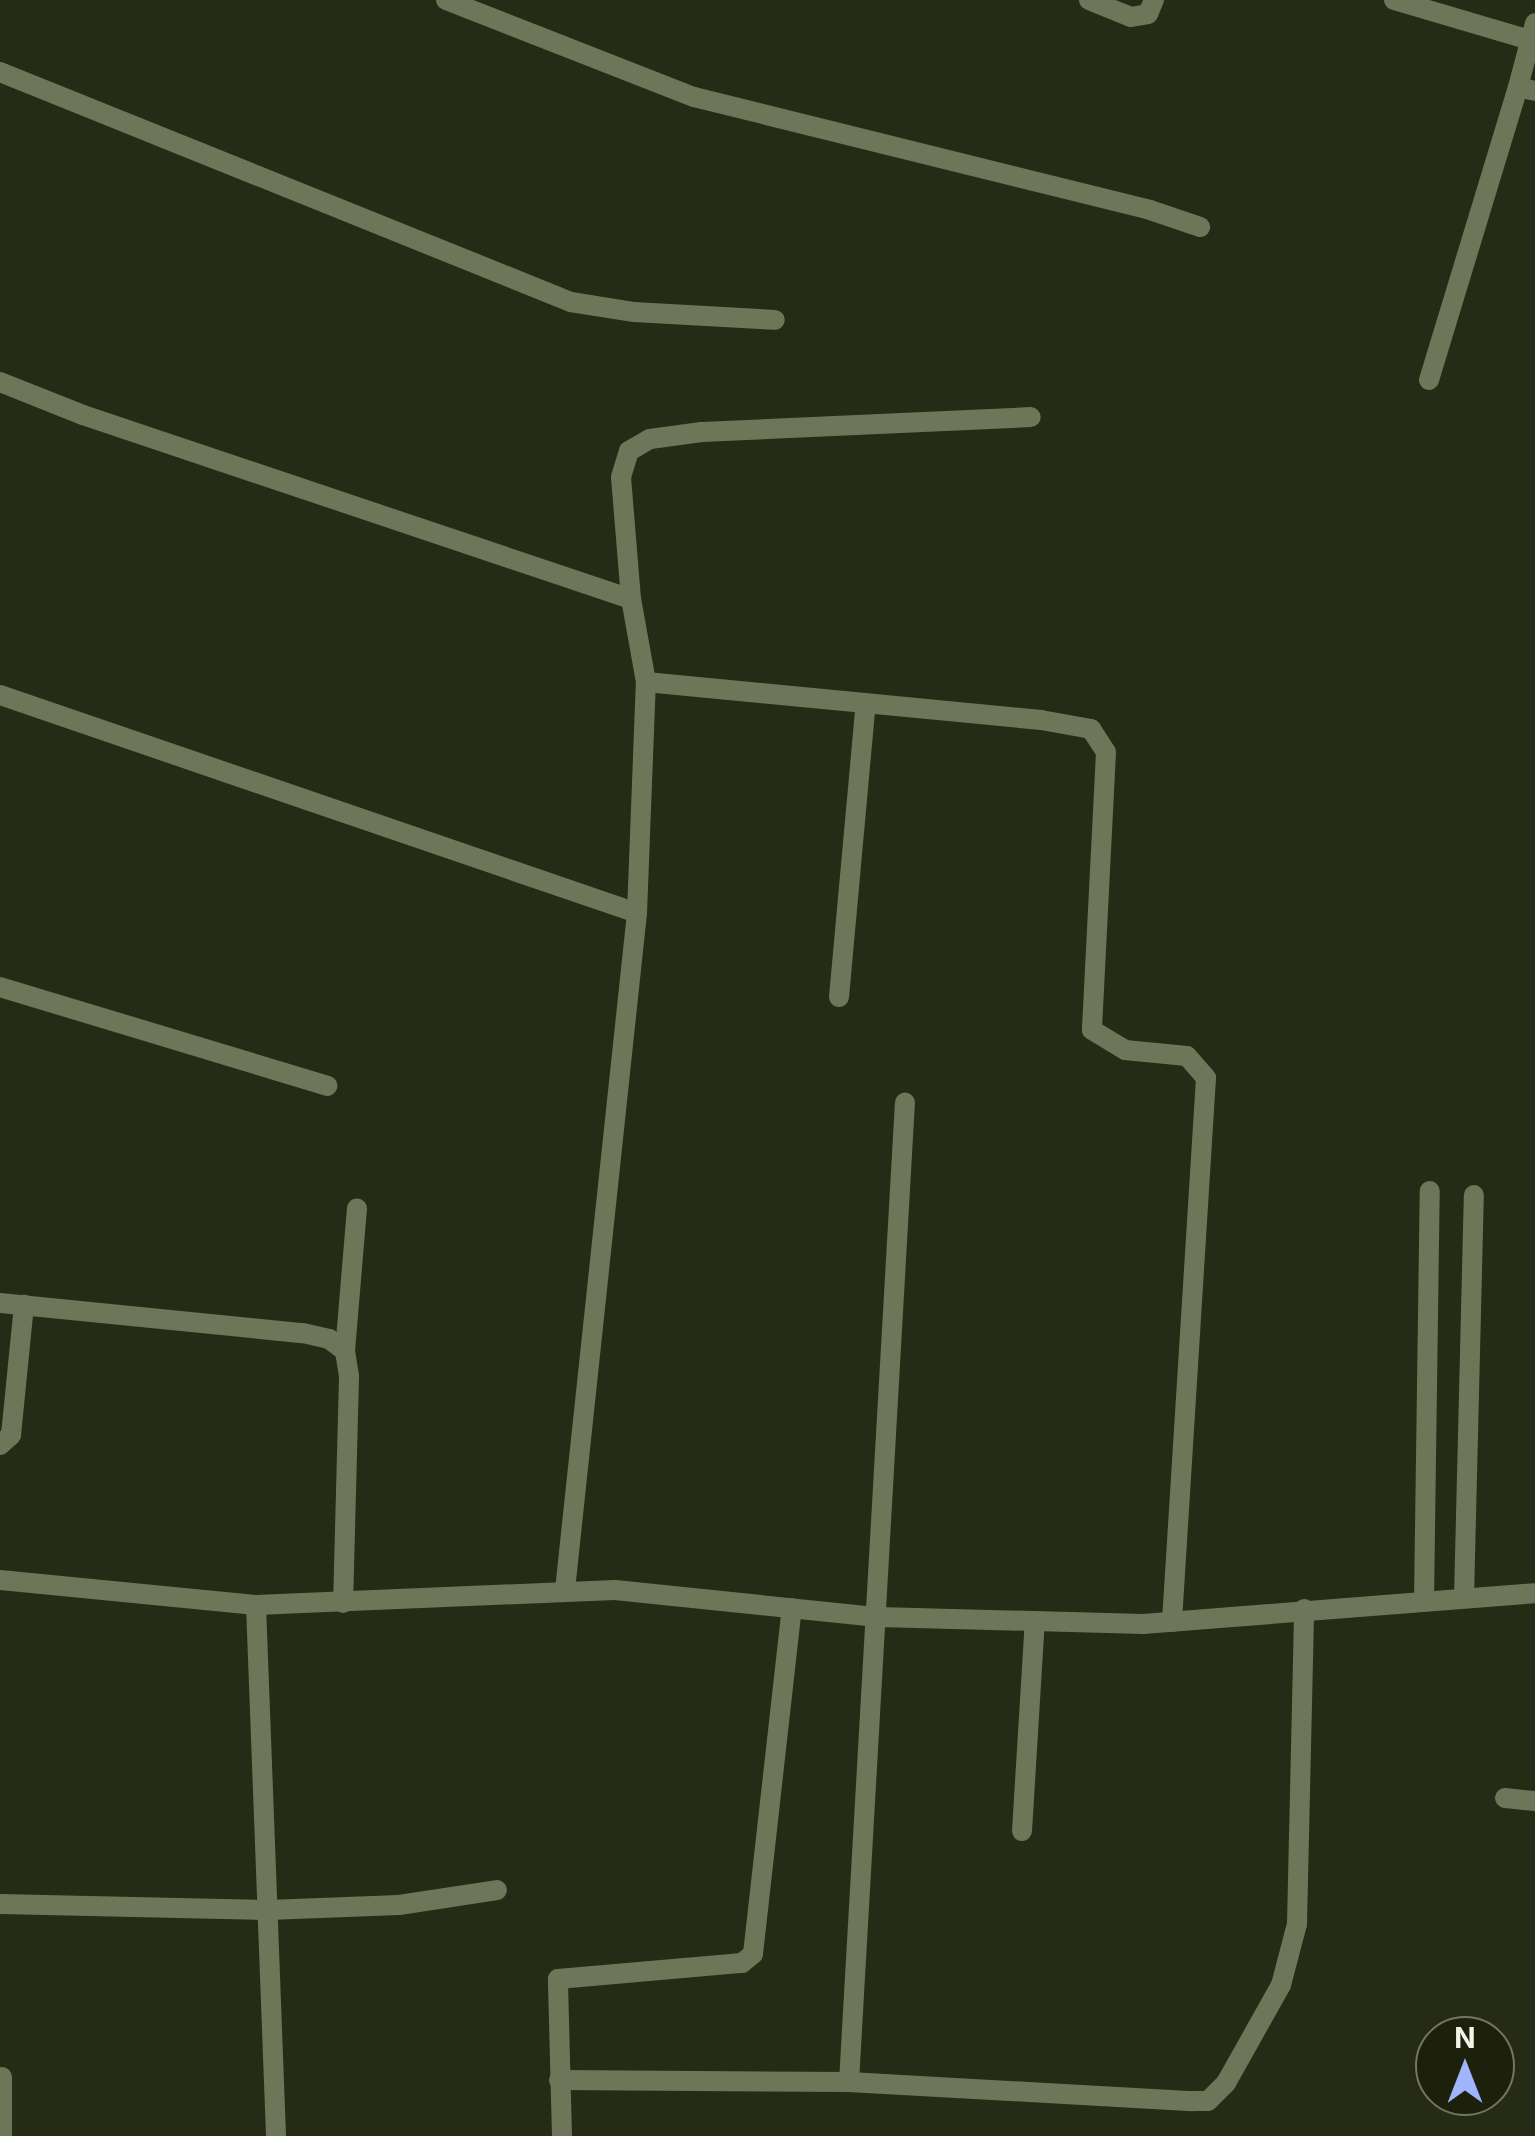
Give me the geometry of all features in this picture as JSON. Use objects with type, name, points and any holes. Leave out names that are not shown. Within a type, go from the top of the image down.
[{"type":"street","points":[[446,0],[694,97],[1200,227]]},
{"type":"street","points":[[1090,0],[1131,16],[1148,14],[1154,0]]},
{"type":"street","points":[[1394,0],[1533,32],[1526,89],[1429,380]]},
{"type":"street","points":[[0,72],[571,302],[634,312],[775,320]]},
{"type":"street","points":[[0,382],[83,415],[631,599]]},
{"type":"street","points":[[565,1590],[637,913],[646,682],[631,599],[621,477],[629,451],[650,439],[1032,417]]},
{"type":"street","points":[[646,682],[1092,729],[1106,752],[1092,1030],[1125,1050],[1188,1056],[1206,1078],[1172,1622]]},
{"type":"street","points":[[0,696],[637,913]]},
{"type":"street","points":[[839,997],[866,703]]},
{"type":"street","points":[[0,987],[327,1086]]},
{"type":"street","points":[[849,2082],[905,1103]]},
{"type":"street","points":[[1424,1601],[1430,1191]]},
{"type":"street","points":[[1464,1598],[1474,1196]]},
{"type":"street","points":[[344,1603],[349,1377],[344,1351],[358,1208]]},
{"type":"street","points":[[0,1303],[303,1333],[329,1339],[344,1351]]},
{"type":"street","points":[[0,1445],[10,1435],[24,1305]]},
{"type":"street","points":[[0,1580],[256,1605],[615,1590],[878,1616],[1035,1621],[1172,1622],[1535,1593]]},
{"type":"street","points":[[256,1605],[276,2136]]},
{"type":"street","points":[[562,2136],[558,1979],[742,1963],[753,1954],[792,1608]]},
{"type":"street","points":[[560,2080],[849,2082],[1208,2100],[1226,2083],[1280,1985],[1298,1924],[1304,1610]]},
{"type":"street","points":[[1022,1831],[1035,1621]]},
{"type":"street","points":[[1505,1798],[1535,1801]]},
{"type":"street","points":[[0,1904],[268,1910],[399,1904],[497,1890]]},
{"type":"street","points":[[2,2077],[2,2136]]}]
